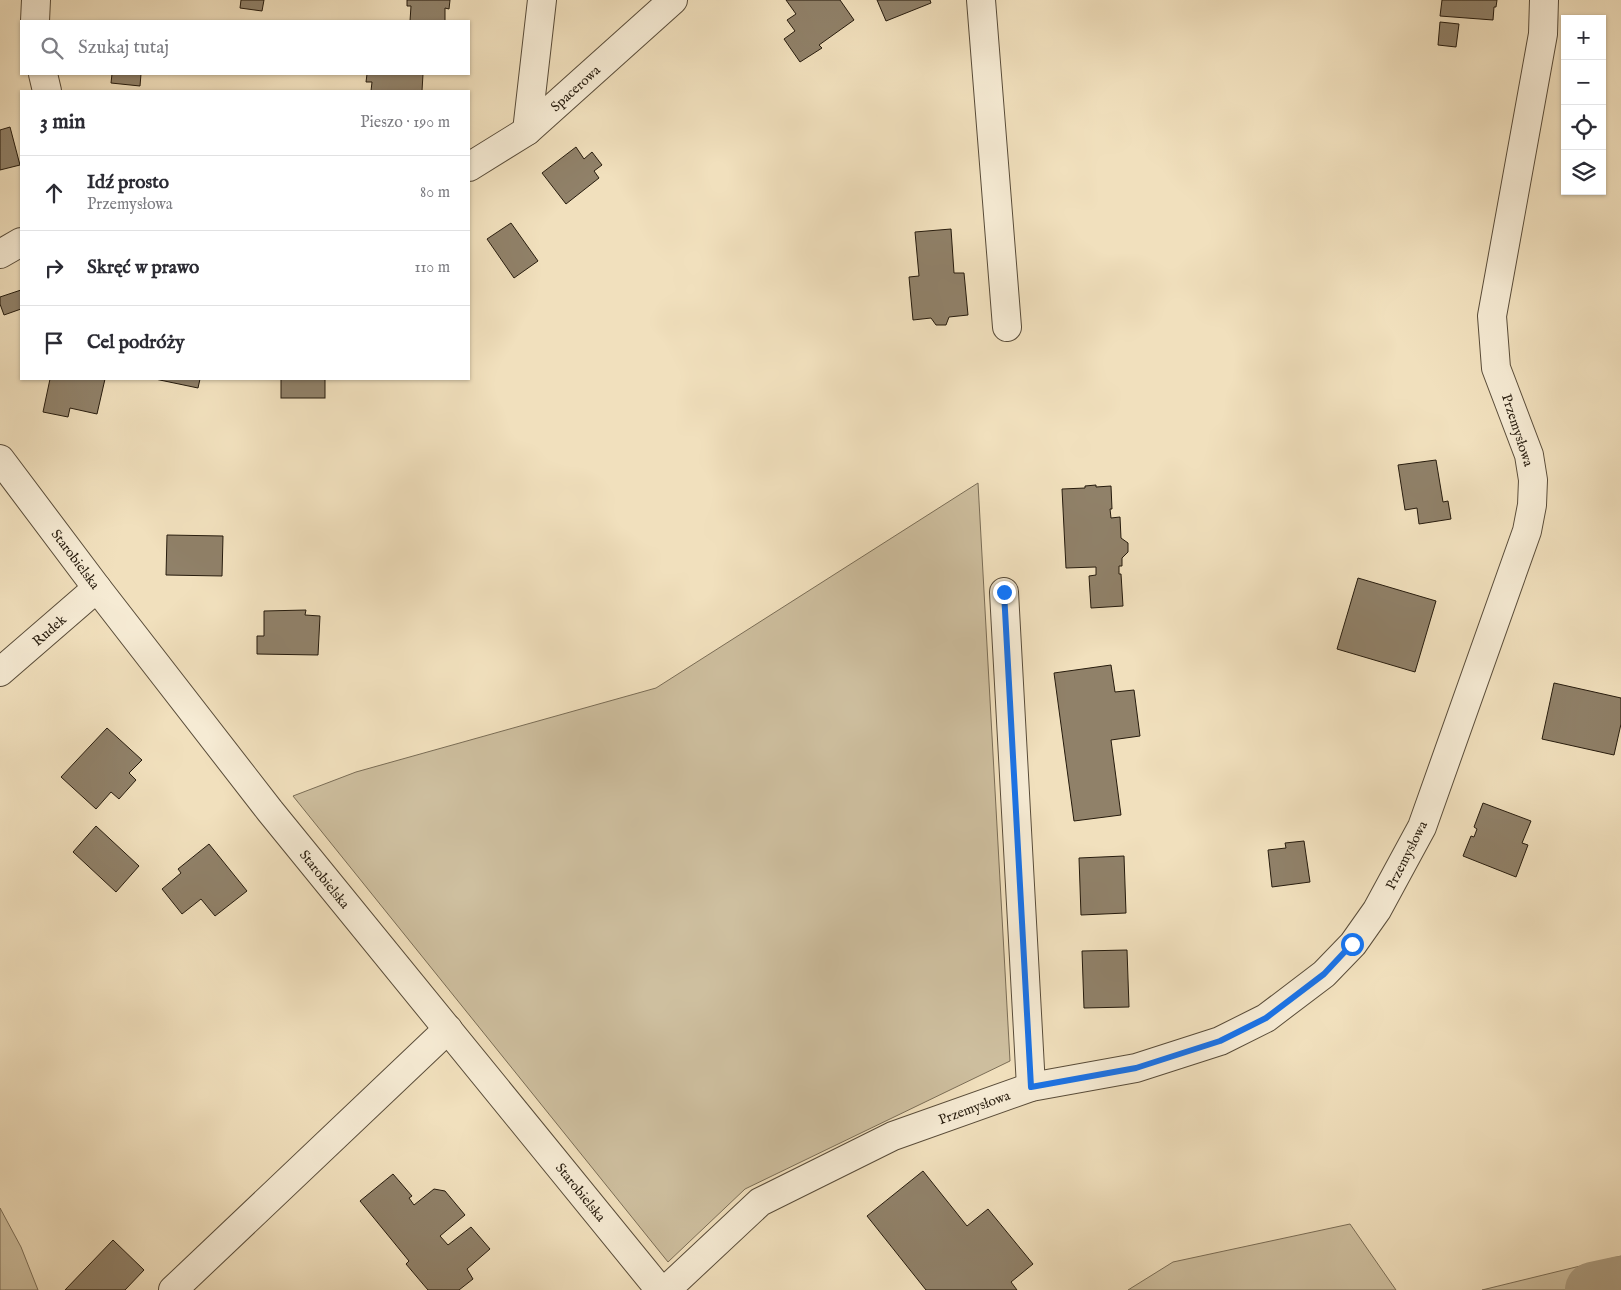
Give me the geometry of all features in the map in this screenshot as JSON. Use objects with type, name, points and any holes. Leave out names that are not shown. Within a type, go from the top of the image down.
[{"type":"street","points":[[35,20],[36,0]]},
{"type":"street","points":[[527,131],[542,0]]},
{"type":"street","name":"Spacerowa","points":[[470,166],[527,131],[673,0]]},
{"type":"street","points":[[981,0],[1007,327]]},
{"type":"street","name":"Przemysłowa","points":[[666,1290],[760,1202],[892,1136],[1031,1087],[1136,1068],[1220,1041],[1266,1018],[1324,974],[1352,944],[1377,910],[1422,827],[1527,531],[1532,505],[1533,480],[1529,455],[1496,368],[1492,316],[1543,34],[1544,0]]},
{"type":"street","points":[[43,75],[47,90]]},
{"type":"street","points":[[0,254],[20,243]]},
{"type":"street","name":"Starobielska","points":[[0,459],[97,588],[270,811],[660,1290]]},
{"type":"street","name":"Rudek","points":[[0,672],[97,588]]},
{"type":"street","points":[[1004,592],[1031,1087]]},
{"type":"street","points":[[173,1290],[448,1029]]},
{"type":"shaded area","points":[[978,483],[1010,1061],[745,1189],[668,1262],[293,796],[356,772],[656,688]]},
{"type":"shaded area","points":[[0,1208],[21,1247],[38,1290],[0,1290]]},
{"type":"shaded area","points":[[1350,1224],[1396,1290],[1128,1290],[1173,1262]]},
{"type":"shaded area","points":[[1621,1256],[1621,1290],[1482,1290]]},
{"type":"building","points":[[241,0],[264,0],[262,11],[240,8]]},
{"type":"building","points":[[407,0],[450,0],[449,9],[445,8],[445,20],[410,20],[411,6],[407,6]]},
{"type":"building","points":[[786,0],[840,0],[854,20],[819,45],[822,48],[800,62],[784,39],[795,31],[787,20],[796,14]]},
{"type":"building","points":[[877,0],[930,0],[931,3],[886,21]]},
{"type":"building","points":[[1442,0],[1497,0],[1496,7],[1494,7],[1493,20],[1440,16]]},
{"type":"building","points":[[1440,22],[1459,24],[1456,47],[1438,45]]},
{"type":"building","points":[[112,75],[141,75],[140,86],[111,83]]},
{"type":"building","points":[[367,75],[423,75],[422,90],[371,90],[372,82],[366,82]]},
{"type":"building","points":[[10,127],[20,165],[0,170],[0,130]]},
{"type":"building","points":[[576,147],[584,159],[592,152],[602,165],[594,171],[599,178],[566,204],[542,173]]},
{"type":"building","points":[[511,223],[538,261],[514,278],[487,239]]},
{"type":"building","points":[[951,229],[954,273],[964,273],[968,315],[949,317],[946,325],[936,325],[931,318],[913,320],[909,277],[919,276],[915,232]]},
{"type":"building","points":[[20,290],[20,309],[4,315],[0,304],[0,297]]},
{"type":"building","points":[[50,380],[105,380],[97,414],[70,408],[68,417],[43,412]]},
{"type":"building","points":[[160,380],[200,380],[198,388]]},
{"type":"building","points":[[281,380],[325,380],[325,398],[281,398]]},
{"type":"building","points":[[1436,460],[1443,502],[1448,501],[1451,519],[1419,524],[1417,508],[1405,510],[1398,465]]},
{"type":"building","points":[[1096,485],[1096,487],[1111,486],[1111,518],[1120,517],[1121,538],[1128,543],[1128,552],[1122,558],[1122,566],[1119,566],[1123,606],[1091,608],[1089,576],[1096,575],[1096,567],[1066,568],[1062,489],[1085,488],[1085,486]]},
{"type":"building","points":[[167,535],[223,536],[222,576],[166,575]]},
{"type":"building","points":[[1358,578],[1436,601],[1415,672],[1337,649]]},
{"type":"building","points":[[306,610],[305,615],[320,616],[318,655],[257,654],[257,636],[264,636],[264,611]]},
{"type":"building","points":[[1111,665],[1115,692],[1134,690],[1140,736],[1111,740],[1121,815],[1074,821],[1054,673]]},
{"type":"building","points":[[1554,683],[1621,698],[1621,724],[1614,755],[1542,739]]},
{"type":"building","points":[[107,728],[142,760],[129,773],[136,780],[119,799],[111,792],[96,809],[61,777]]},
{"type":"building","points":[[1483,803],[1531,821],[1522,843],[1528,845],[1516,877],[1463,856],[1471,836],[1474,837],[1477,829],[1474,827]]},
{"type":"building","points":[[96,826],[139,866],[116,892],[73,852]]},
{"type":"building","points":[[1304,841],[1310,882],[1272,887],[1268,850],[1286,848],[1285,843]]},
{"type":"building","points":[[209,844],[247,891],[215,916],[201,899],[182,914],[162,889],[181,873],[178,869]]},
{"type":"building","points":[[1124,856],[1126,913],[1081,915],[1079,858]]},
{"type":"building","points":[[1127,950],[1129,1007],[1084,1008],[1082,951]]},
{"type":"building","points":[[923,1171],[967,1226],[988,1209],[1033,1264],[1011,1282],[1017,1290],[926,1290],[867,1216]]},
{"type":"building","points":[[393,1174],[412,1196],[409,1198],[414,1205],[434,1189],[445,1191],[465,1215],[440,1236],[448,1245],[471,1227],[490,1249],[467,1269],[473,1279],[459,1290],[428,1290],[406,1264],[409,1261],[360,1201]]},
{"type":"building","points":[[113,1240],[144,1270],[125,1290],[65,1290]]},
{"type":"waterway","points":[[1593,1290],[1621,1284]]},
{"type":"route","points":[[1004,592],[1031,1087],[1136,1068],[1220,1041],[1266,1018],[1324,974],[1352,944]]}]
